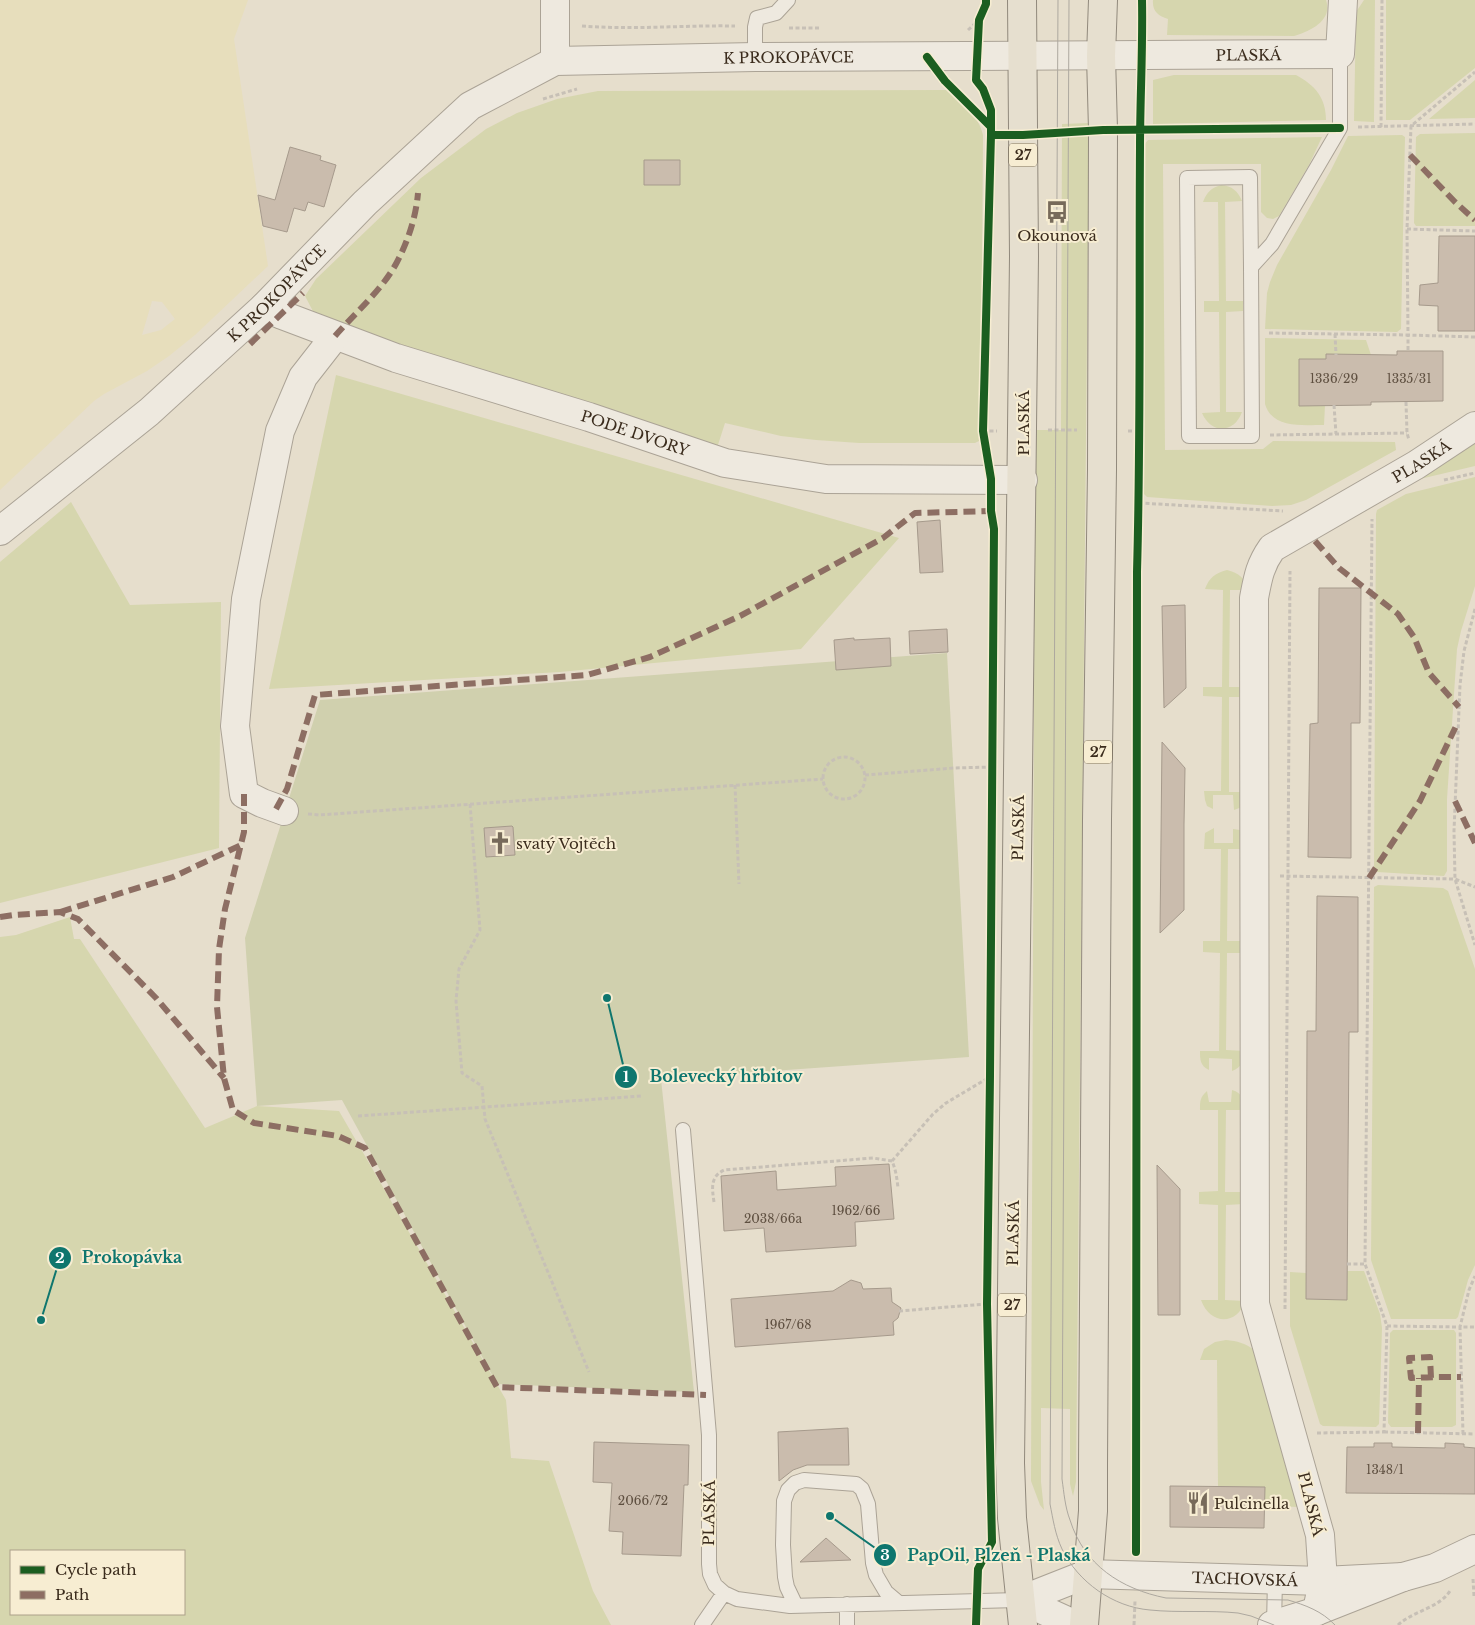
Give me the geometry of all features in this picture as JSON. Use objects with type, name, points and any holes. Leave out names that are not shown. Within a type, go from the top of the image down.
[{"type":"main road","name":"PLASKÁ","points":[[1022,0],[1024,256],[1010,1463],[1012,1518],[1022,1612]]},
{"type":"main road","name":"27","points":[[1084,1625],[1093,1512],[1097,820],[1102,470],[1103,130],[1101,56],[1103,0]]},
{"type":"street","points":[[555,0],[555,61]]},
{"type":"street","points":[[1340,54],[1343,0]]},
{"type":"street","name":"PLASKÁ","points":[[1022,55],[1340,54]]},
{"type":"street","name":"K PROKOPÁVCE","points":[[0,531],[149,412],[264,307],[365,203],[470,106],[555,61],[1022,55]]},
{"type":"street","name":"PODE DVORY","points":[[264,307],[396,358],[589,416],[725,463],[826,478],[1022,480]]},
{"type":"street","points":[[284,811],[244,794],[235,726],[246,599],[280,431],[304,377],[335,336]]},
{"type":"street","name":"PLASKÁ","points":[[1317,1611],[1322,1581],[1320,1535],[1255,1304],[1254,598],[1259,571],[1272,548],[1416,465],[1475,426]]},
{"type":"street","name":"TACHOVSKÁ","points":[[1317,1611],[1403,1577],[1435,1568],[1475,1549]]},
{"type":"street","points":[[1022,1612],[1087,1574]]},
{"type":"street","name":"TACHOVSKÁ","points":[[1087,1574],[1322,1581],[1403,1577]]},
{"type":"street","points":[[1273,1625],[1317,1611]]},
{"type":"street","points":[[1022,1612],[1076,1625]]},
{"type":"lane","points":[[755,57],[755,27],[757,18],[776,13],[788,0]]},
{"type":"lane","points":[[1251,267],[1272,244],[1340,128],[1340,54]]},
{"type":"lane","points":[[1250,177],[1251,267],[1252,436],[1189,436],[1187,178],[1250,177]]},
{"type":"lane","name":"PLASKÁ","points":[[683,1130],[709,1435],[708,1564],[715,1585],[724,1593]]},
{"type":"lane","points":[[796,1606],[787,1587],[785,1576],[783,1545],[784,1501],[788,1490],[795,1483],[804,1480],[856,1484],[862,1489],[868,1504],[873,1562],[876,1575],[886,1592],[898,1603]]},
{"type":"lane","points":[[1273,1625],[1275,1579]]},
{"type":"lane","points":[[702,1625],[724,1593],[744,1600],[796,1606],[898,1603],[1022,1612]]},
{"type":"lane","points":[[847,1604],[847,1625]]},
{"type":"path","points":[[1381,127],[1382,0]]},
{"type":"path","points":[[977,57],[979,20],[982,12]]},
{"type":"path","points":[[1408,350],[1408,230],[1411,126],[1475,72]]},
{"type":"path","points":[[540,100],[575,89],[585,89]]},
{"type":"path","points":[[1340,128],[1475,124]]},
{"type":"path","points":[[1408,230],[1475,231]]},
{"type":"path","points":[[1252,333],[1475,337]]},
{"type":"path","points":[[1336,334],[1336,355]]},
{"type":"path","points":[[1252,436],[1406,433],[1406,402]]},
{"type":"path","points":[[1334,405],[1336,434]]},
{"type":"path","points":[[983,421],[984,437]]},
{"type":"path","points":[[1139,421],[1139,440]]},
{"type":"path","points":[[1043,430],[1086,430]]},
{"type":"path","points":[[1436,482],[1475,473]]},
{"type":"path","points":[[1139,494],[1139,512]]},
{"type":"path","points":[[1365,494],[1372,508],[1365,1264],[1387,1326],[1384,1432]]},
{"type":"path","points":[[1139,503],[1288,511]]},
{"type":"path","points":[[1285,1315],[1290,570]]},
{"type":"path","points":[[1475,609],[1464,651],[1460,685],[1454,831],[1455,879],[1475,945]]},
{"type":"path","points":[[992,757],[992,777]]},
{"type":"path","points":[[839,758],[852,759],[858,763],[865,775],[865,783],[862,790],[850,798],[842,799],[835,797],[829,792],[823,779],[828,766],[839,758]]},
{"type":"path","points":[[865,775],[992,767]]},
{"type":"path","points":[[284,811],[319,815],[823,779]]},
{"type":"path","points":[[735,785],[739,884]]},
{"type":"path","points":[[470,804],[480,930],[459,970],[456,1001],[462,1074],[482,1086],[485,1119],[589,1372]]},
{"type":"path","points":[[1254,875],[1455,879],[1475,887]]},
{"type":"path","points":[[990,1066],[990,1086]]},
{"type":"path","points":[[892,1161],[933,1114],[946,1103],[990,1076]]},
{"type":"path","points":[[358,1116],[641,1096]]},
{"type":"path","points":[[714,1202],[713,1182],[715,1176],[724,1170],[873,1158],[892,1161]]},
{"type":"path","points":[[892,1161],[896,1171],[898,1188]]},
{"type":"path","points":[[1347,1264],[1365,1264]]},
{"type":"path","points":[[1463,1434],[1460,1327],[1469,1290],[1475,1276]]},
{"type":"path","points":[[987,1294],[987,1314]]},
{"type":"path","points":[[899,1311],[987,1304]]},
{"type":"path","points":[[1387,1326],[1475,1327]]},
{"type":"path","points":[[1292,1433],[1384,1432],[1475,1434]]},
{"type":"path","points":[[1473,1578],[1474,1596]]},
{"type":"path","points":[[1398,1625],[1406,1618],[1445,1598],[1451,1590]]},
{"type":"shaded area","points":[[0,0],[248,0],[234,39],[268,266],[195,335],[169,356],[147,371],[94,401],[0,490]],"holes":[[[152,301],[162,302],[175,319],[161,330],[142,335]]]},
{"type":"green space","points":[[1153,0],[1326,0],[1327,7],[1326,14],[1319,24],[1294,36],[1167,35],[1168,19],[1156,13]]},
{"type":"green space","points":[[1364,0],[1375,0],[1374,122],[1354,121],[1356,12]]},
{"type":"green space","points":[[1386,0],[1475,0],[1475,68],[1410,120],[1386,120]]},
{"type":"green space","points":[[1174,75],[1296,75],[1309,83],[1322,99],[1326,120],[1153,124],[1153,80]]},
{"type":"green space","points":[[1475,80],[1475,118],[1429,119]]},
{"type":"green space","points":[[946,90],[973,115],[981,127],[983,135],[981,436],[979,441],[975,443],[859,443],[816,440],[781,436],[725,423],[717,448],[340,328],[315,315],[305,296],[316,279],[421,178],[486,129],[517,113],[557,99],[598,91]]},
{"type":"green space","points":[[1089,123],[1076,1482],[1073,1496],[1070,1484],[1070,1409],[1041,1408],[1041,1482],[1044,1510],[1040,1505],[1031,1481],[1035,430],[1061,430],[1062,124]]},
{"type":"green space","points":[[1475,133],[1475,226],[1416,226],[1414,223],[1416,137],[1420,134]]},
{"type":"green space","points":[[1402,135],[1405,137],[1401,329],[1397,332],[1265,329],[1267,293],[1277,265],[1331,170],[1348,136]]},
{"type":"green space","points":[[1322,137],[1309,165],[1279,216],[1273,219],[1267,218],[1261,212],[1261,164],[1163,164],[1165,450],[1263,449],[1273,441],[1395,442],[1396,450],[1306,500],[1291,505],[1272,506],[1147,497],[1143,493],[1144,145],[1148,140]]},
{"type":"green space","points":[[1221,185],[1234,190],[1239,194],[1242,201],[1225,202],[1226,301],[1243,301],[1243,311],[1226,312],[1226,412],[1242,412],[1234,424],[1222,429],[1211,425],[1202,413],[1220,412],[1219,312],[1204,312],[1204,301],[1219,301],[1218,202],[1203,202],[1210,191]]},
{"type":"green space","points":[[1265,338],[1366,340],[1371,355],[1326,354],[1326,359],[1299,359],[1325,405],[1324,425],[1289,424],[1274,418],[1265,404]]},
{"type":"green space","points":[[336,375],[899,538],[801,649],[560,672],[269,689]]},
{"type":"green space","points":[[1475,442],[1475,466],[1403,483]]},
{"type":"green space","points":[[1475,477],[1475,586],[1457,649],[1447,799],[1447,871],[1444,876],[1377,872],[1374,870],[1376,514],[1377,510],[1406,494]]},
{"type":"green space","points":[[71,502],[130,605],[221,602],[219,848],[0,903],[0,562]]},
{"type":"green space","points":[[1227,570],[1241,577],[1246,582],[1249,590],[1230,590],[1229,687],[1248,687],[1248,697],[1229,697],[1229,792],[1247,792],[1242,807],[1234,810],[1233,795],[1213,795],[1213,809],[1207,806],[1204,791],[1221,791],[1222,697],[1203,696],[1203,687],[1222,687],[1223,590],[1205,589],[1213,576]]},
{"type":"green space","points":[[947,653],[969,1057],[661,1079],[694,1392],[497,1384],[342,1100],[257,1106],[245,938],[320,700]]},
{"type":"green space","points":[[1214,828],[1214,843],[1233,843],[1233,829],[1240,830],[1244,833],[1246,849],[1228,849],[1227,941],[1245,941],[1245,953],[1227,953],[1226,1050],[1245,1051],[1242,1064],[1232,1071],[1232,1059],[1209,1058],[1209,1070],[1202,1064],[1200,1057],[1200,1051],[1219,1051],[1220,953],[1203,952],[1203,941],[1220,941],[1221,849],[1204,849],[1205,833]]},
{"type":"green space","points":[[1378,885],[1443,888],[1448,891],[1475,969],[1475,1265],[1468,1280],[1456,1319],[1391,1319],[1371,1260],[1374,887]]},
{"type":"green space","points":[[70,917],[74,939],[80,939],[205,1128],[257,1106],[339,1111],[506,1400],[511,1458],[549,1461],[593,1591],[611,1625],[0,1625],[0,937],[16,935]]},
{"type":"green space","points":[[1232,1090],[1236,1091],[1243,1100],[1244,1110],[1226,1110],[1225,1192],[1244,1192],[1244,1204],[1226,1205],[1225,1300],[1245,1301],[1236,1315],[1223,1319],[1211,1314],[1201,1300],[1218,1300],[1218,1205],[1199,1204],[1199,1192],[1218,1191],[1218,1110],[1200,1110],[1200,1104],[1202,1097],[1207,1091],[1209,1102],[1231,1102]]},
{"type":"green space","points":[[1347,1271],[1364,1271],[1380,1314],[1382,1328],[1379,1424],[1376,1427],[1323,1426],[1320,1424],[1290,1326],[1290,1272],[1306,1273],[1306,1299],[1347,1300]]},
{"type":"green space","points":[[1393,1330],[1454,1330],[1456,1333],[1456,1425],[1452,1427],[1391,1427],[1388,1423],[1390,1333]]},
{"type":"green space","points":[[1226,1340],[1241,1343],[1255,1351],[1301,1507],[1265,1506],[1218,1487],[1217,1360],[1200,1360],[1204,1349],[1215,1342]]},
{"type":"building","points":[[290,147],[321,156],[320,160],[336,165],[324,207],[308,202],[305,211],[294,208],[287,232],[263,226],[258,195],[275,200]]},
{"type":"building","points":[[644,160],[680,160],[680,185],[644,185]]},
{"type":"building","points":[[1439,236],[1475,236],[1475,331],[1438,331],[1438,306],[1419,305],[1420,285],[1438,283]]},
{"type":"building","points":[[1397,351],[1443,351],[1443,401],[1299,406],[1299,359],[1326,359],[1326,354],[1397,355]]},
{"type":"building","points":[[940,520],[943,572],[920,573],[917,522]]},
{"type":"building","points":[[1319,588],[1361,588],[1360,723],[1351,723],[1351,858],[1308,857],[1310,724],[1318,723]]},
{"type":"building","points":[[1185,605],[1186,688],[1164,708],[1162,606]]},
{"type":"building","points":[[947,629],[948,652],[910,654],[909,631]]},
{"type":"building","points":[[854,638],[854,640],[890,638],[891,666],[836,670],[834,640]]},
{"type":"building","points":[[1162,742],[1185,768],[1184,910],[1160,933]]},
{"type":"building","name":"svatý Vojtěch","points":[[512,826],[515,855],[486,857],[484,828]]},
{"type":"building","points":[[1317,896],[1358,897],[1358,1032],[1349,1032],[1347,1300],[1306,1299],[1307,1031],[1316,1031]]},
{"type":"building","points":[[889,1164],[894,1219],[855,1222],[856,1246],[766,1252],[764,1228],[724,1231],[721,1176],[776,1171],[777,1190],[836,1186],[835,1167]]},
{"type":"building","points":[[1157,1165],[1180,1189],[1180,1315],[1158,1315]]},
{"type":"building","points":[[851,1280],[861,1283],[863,1289],[891,1288],[892,1302],[901,1308],[898,1318],[893,1322],[894,1335],[735,1347],[731,1299],[833,1291]]},
{"type":"building","points":[[848,1428],[849,1465],[807,1465],[793,1470],[779,1481],[778,1432]]},
{"type":"building","points":[[594,1442],[689,1445],[688,1485],[684,1485],[681,1556],[622,1554],[623,1532],[609,1531],[612,1483],[593,1482]]},
{"type":"building","points":[[1374,1443],[1392,1443],[1392,1447],[1445,1448],[1445,1443],[1464,1444],[1464,1447],[1475,1448],[1475,1494],[1346,1493],[1347,1447],[1374,1447]]},
{"type":"building","points":[[1170,1486],[1265,1487],[1264,1528],[1170,1527]]},
{"type":"building","points":[[826,1538],[851,1560],[800,1562]]},
{"type":"tram line","points":[[1058,0],[1050,1504],[1054,1527],[1062,1549],[1069,1561],[1087,1582],[1110,1598],[1136,1608],[1150,1610],[1238,1613],[1274,1625]]},
{"type":"tram line","points":[[1069,0],[1062,1479],[1065,1500],[1076,1536],[1085,1550],[1106,1572],[1134,1588],[1166,1598],[1288,1600],[1319,1612],[1335,1625]]},
{"type":"marked path","points":[[1410,155],[1475,220]]},
{"type":"marked path","points":[[335,336],[377,291],[397,262],[411,229],[418,193]]},
{"type":"marked path","points":[[250,344],[303,293]]},
{"type":"marked path","points":[[276,809],[287,789],[315,695],[587,675],[650,657],[740,616],[883,538],[915,513],[991,511]]},
{"type":"marked path","points":[[1315,541],[1339,568],[1398,614],[1414,637],[1429,673],[1459,707]]},
{"type":"marked path","points":[[1369,878],[1420,801],[1458,722]]},
{"type":"marked path","points":[[244,794],[244,832],[225,909],[219,949],[217,1007],[224,1078],[233,1110],[254,1123],[338,1136],[365,1148],[497,1387],[706,1395]]},
{"type":"marked path","points":[[1455,801],[1475,843]]},
{"type":"marked path","points":[[60,912],[173,877],[241,845]]},
{"type":"marked path","points":[[0,917],[60,912],[78,919],[156,998],[224,1078]]},
{"type":"marked path","points":[[1431,1378],[1430,1357],[1409,1358],[1411,1378],[1430,1377],[1436,1377],[1461,1377]]},
{"type":"marked path","points":[[1418,1433],[1419,1378]]},
{"type":"cycle path","points":[[976,1625],[978,1569],[992,1542],[987,1304],[994,529],[991,511],[991,479],[983,431],[991,110],[983,89],[976,80],[979,20],[986,0]]},
{"type":"cycle path","points":[[1136,1552],[1137,572],[1142,0]]},
{"type":"cycle path","points":[[927,57],[945,81],[990,126]]},
{"type":"cycle path","points":[[991,135],[1103,130],[1340,128]]},
{"type":"place","name":"Okounová","points":[[1057,212]]},
{"type":"place","name":"svatý Vojtěch","points":[[500,843]]},
{"type":"place","name":"Bolevecký hřbitov","points":[[607,998]]},
{"type":"place","name":"Prokopávka","points":[[41,1320]]},
{"type":"place","name":"Pulcinella","points":[[1198,1503]]},
{"type":"place","name":"PapOil, Plzeň - Plaská","points":[[830,1516]]}]
